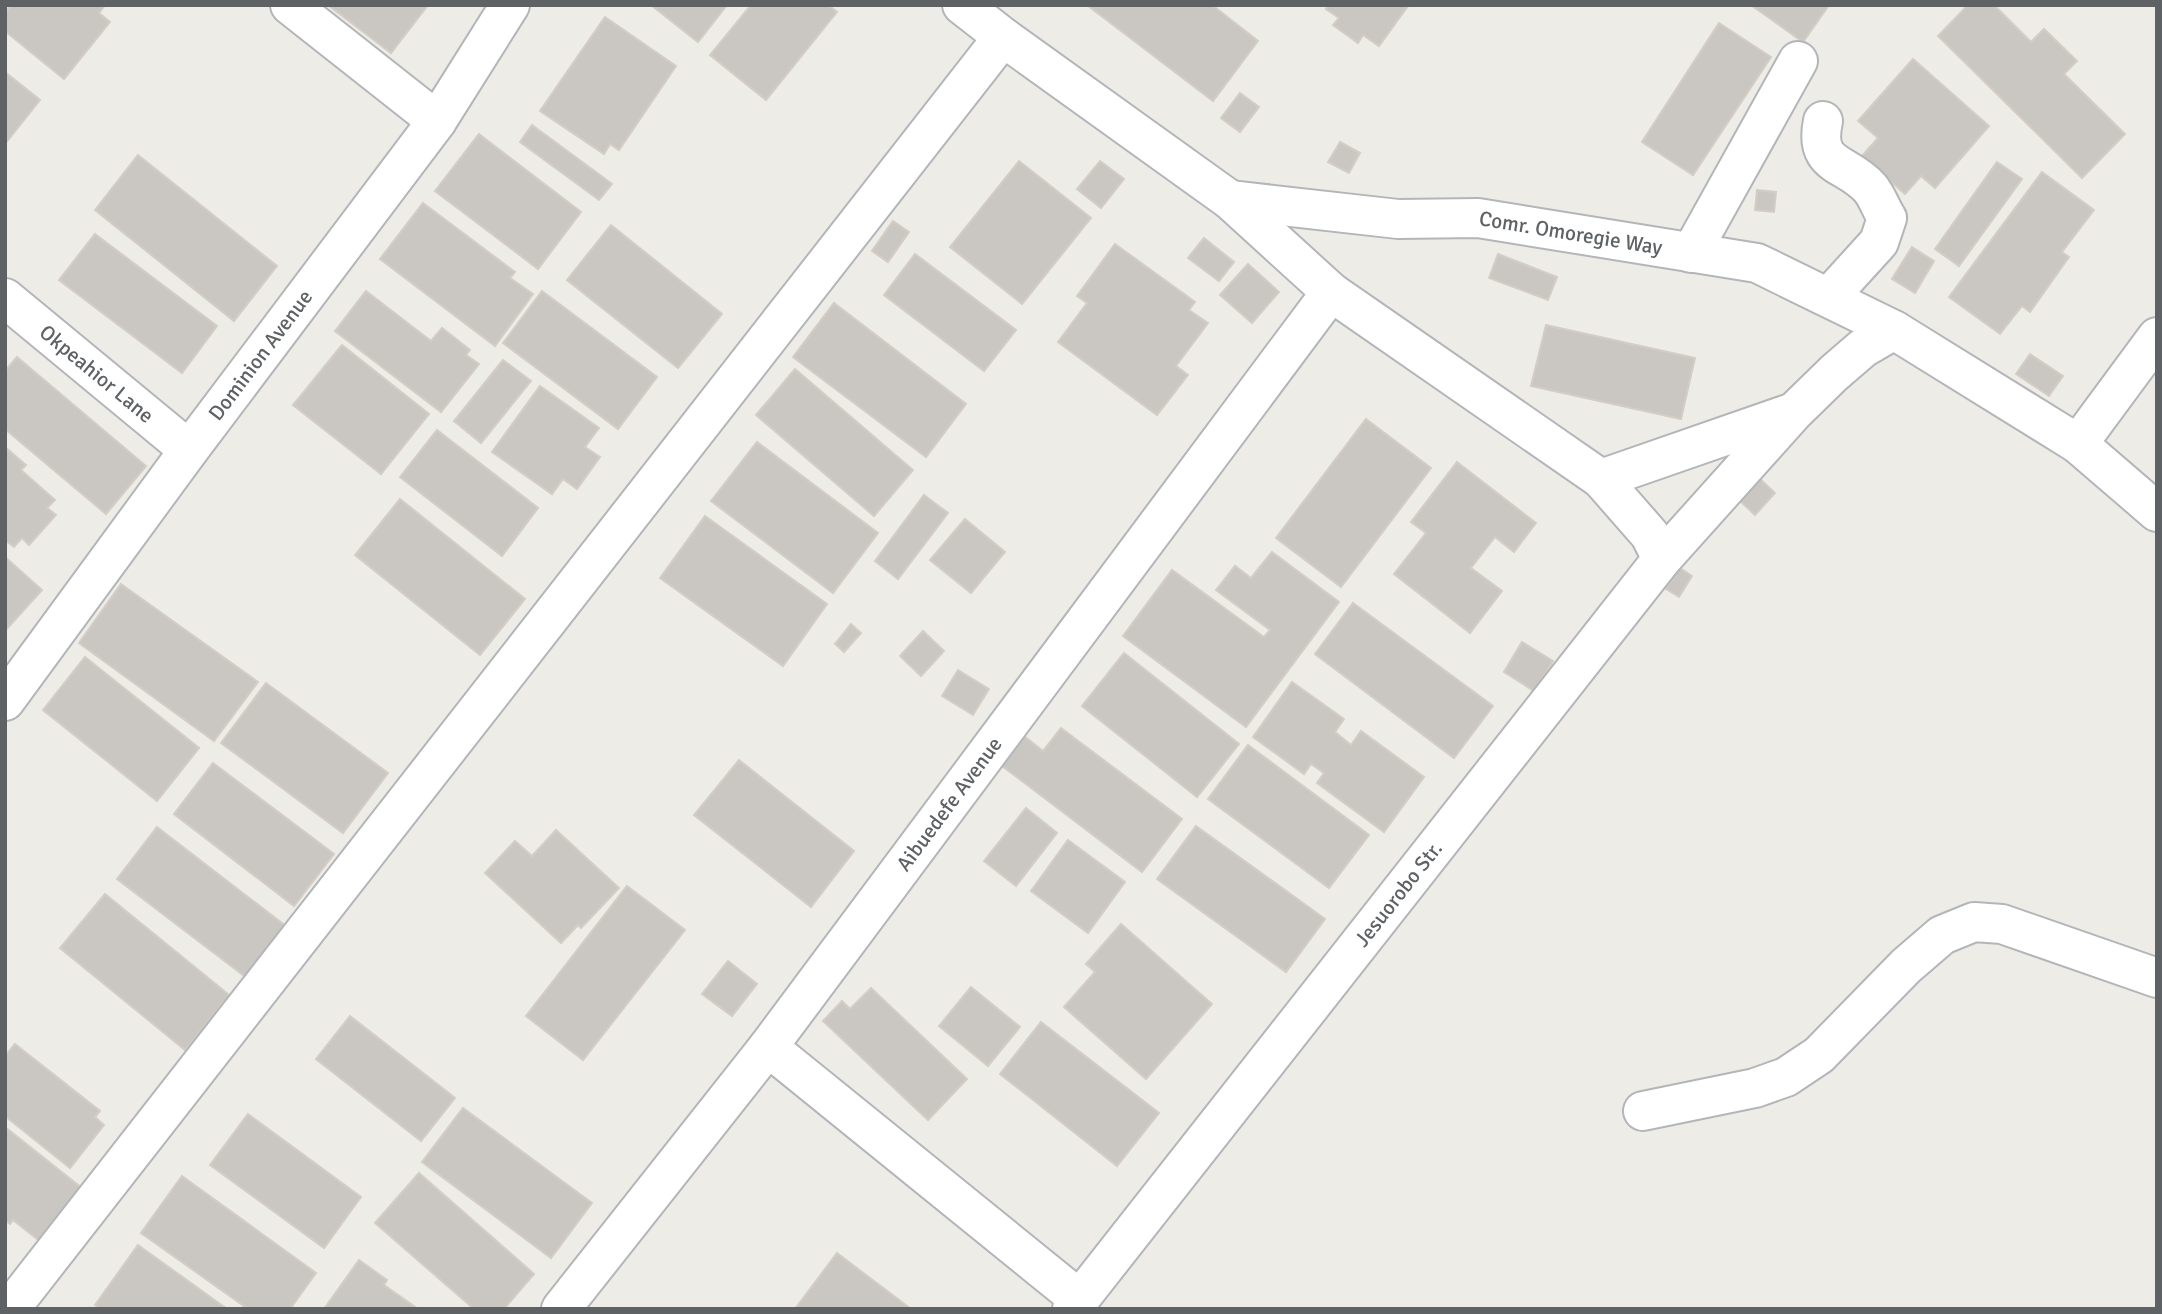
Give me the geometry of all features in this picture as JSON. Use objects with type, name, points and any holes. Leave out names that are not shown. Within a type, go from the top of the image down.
[{"type":"street","points":[[290,5],[437,121]]},
{"type":"street","name":"Dominion Avenue","points":[[5,701],[189,450],[437,121],[510,5]]},
{"type":"street","points":[[962,5],[1230,200],[1331,292],[1601,479],[1650,535],[1662,559]]},
{"type":"street","points":[[10,1309],[1003,37]]},
{"type":"street","points":[[1691,253],[1798,61]]},
{"type":"street","points":[[1823,121],[1819,139],[1826,156],[1870,188],[1886,218],[1879,242],[1829,298]]},
{"type":"street","name":"Comr. Omoregie Way","points":[[1230,200],[1398,219],[1478,218],[1757,263],[1894,330],[2078,444],[2157,512]]},
{"type":"street","name":"Aibuedefe Avenue","points":[[561,1309],[768,1047],[1331,292]]},
{"type":"street","name":"Okpeahior Lane","points":[[5,298],[189,450]]},
{"type":"street","name":"Jesuorobo Str.","points":[[1075,1304],[1662,559],[1793,412],[1863,348],[1894,330]]},
{"type":"street","points":[[2078,444],[2157,337]]},
{"type":"street","points":[[1601,479],[1793,412]]},
{"type":"street","points":[[1643,1111],[1755,1088],[1786,1077],[1819,1055],[1906,966],[1942,935],[1974,922],[2002,924],[2157,978]]},
{"type":"street","points":[[768,1047],[1075,1304]]},
{"type":"building","points":[[11,5],[105,5],[99,13],[110,22],[64,79],[5,31],[5,13]]},
{"type":"building","points":[[328,5],[428,5],[391,53]]},
{"type":"building","points":[[651,5],[727,5],[698,42]]},
{"type":"building","points":[[751,5],[828,5],[837,12],[766,100],[710,55]]},
{"type":"building","points":[[1087,5],[1212,5],[1258,41],[1213,101]]},
{"type":"building","points":[[1329,5],[1408,6],[1379,46],[1363,35],[1358,43],[1333,25],[1339,18],[1326,9]]},
{"type":"building","points":[[1751,5],[1829,5],[1803,42]]},
{"type":"building","points":[[1968,5],[1994,5],[2031,42],[2044,29],[2077,61],[2064,74],[2125,134],[2082,178],[1938,36]]},
{"type":"building","points":[[605,17],[676,66],[619,150],[610,144],[604,154],[540,111]]},
{"type":"building","points":[[1719,23],[1771,57],[1693,175],[1642,142]]},
{"type":"building","points":[[1913,59],[1989,126],[1935,188],[1921,176],[1905,194],[1862,156],[1878,138],[1858,121]]},
{"type":"building","points":[[5,72],[40,100],[5,144]]},
{"type":"building","points":[[1240,93],[1259,107],[1240,132],[1221,118]]},
{"type":"building","points":[[532,125],[612,184],[599,200],[520,142]]},
{"type":"building","points":[[479,134],[581,212],[538,269],[435,191]]},
{"type":"building","points":[[1340,142],[1360,153],[1349,173],[1328,162]]},
{"type":"building","points":[[138,155],[277,266],[234,321],[95,210]]},
{"type":"building","points":[[1019,161],[1091,218],[1022,304],[950,247]]},
{"type":"building","points":[[1100,161],[1124,179],[1101,208],[1077,189]]},
{"type":"building","points":[[1997,162],[2022,179],[1959,266],[1935,249]]},
{"type":"building","points":[[2042,172],[2094,210],[2062,252],[2069,257],[2030,312],[2022,306],[2000,334],[1949,297]]},
{"type":"building","points":[[1757,190],[1776,192],[1774,212],[1755,210]]},
{"type":"building","points":[[423,203],[515,272],[510,278],[533,294],[495,346],[380,259]]},
{"type":"building","points":[[893,221],[909,232],[888,262],[872,251]]},
{"type":"building","points":[[611,225],[722,314],[678,368],[567,280]]},
{"type":"building","points":[[95,234],[217,326],[182,373],[59,280]]},
{"type":"building","points":[[1204,238],[1234,262],[1219,281],[1188,258]]},
{"type":"building","points":[[1115,244],[1195,302],[1189,310],[1208,323],[1176,366],[1188,375],[1157,415],[1058,342],[1087,303],[1077,296]]},
{"type":"building","points":[[1912,247],[1934,261],[1915,293],[1892,279]]},
{"type":"building","points":[[915,254],[1016,330],[984,371],[884,295]]},
{"type":"building","points":[[1498,254],[1557,277],[1548,300],[1489,278]]},
{"type":"building","points":[[1248,264],[1279,292],[1252,323],[1220,295]]},
{"type":"building","points":[[366,291],[431,341],[442,328],[470,350],[466,355],[479,364],[441,412],[335,331]]},
{"type":"building","points":[[542,291],[657,377],[618,429],[503,343]]},
{"type":"building","points":[[834,303],[966,404],[926,457],[793,357]]},
{"type":"building","points":[[1546,325],[1695,358],[1681,419],[1531,386]]},
{"type":"building","points":[[342,345],[429,414],[381,474],[293,405]]},
{"type":"building","points":[[2030,354],[2063,376],[2049,396],[2016,374]]},
{"type":"building","points":[[17,357],[146,466],[106,514],[5,429],[5,371]]},
{"type":"building","points":[[503,360],[531,381],[481,443],[454,421]]},
{"type":"building","points":[[795,369],[913,470],[874,516],[756,415]]},
{"type":"building","points":[[540,386],[599,428],[585,447],[600,457],[577,489],[563,479],[552,494],[492,452]]},
{"type":"building","points":[[1366,419],[1431,468],[1341,587],[1276,538]]},
{"type":"building","points":[[437,430],[538,508],[502,556],[400,477]]},
{"type":"building","points":[[757,442],[878,533],[833,593],[711,501]]},
{"type":"building","points":[[5,447],[26,465],[21,470],[55,500],[47,508],[56,515],[29,545],[22,538],[14,547],[5,540]]},
{"type":"building","points":[[1457,462],[1536,523],[1514,552],[1495,537],[1471,568],[1502,591],[1470,633],[1394,574],[1426,533],[1411,522]]},
{"type":"building","points":[[1758,477],[1775,493],[1755,515],[1738,499]]},
{"type":"building","points":[[924,495],[948,513],[898,579],[875,561]]},
{"type":"building","points":[[400,499],[525,599],[480,655],[355,555]]},
{"type":"building","points":[[705,516],[827,604],[783,666],[660,578]]},
{"type":"building","points":[[965,519],[1005,552],[971,593],[930,560]]},
{"type":"building","points":[[1272,552],[1339,602],[1246,727],[1123,636],[1172,570],[1264,637],[1270,630],[1216,590],[1235,566],[1251,578]]},
{"type":"building","points":[[5,557],[42,590],[5,631]]},
{"type":"building","points":[[1680,568],[1692,576],[1679,597],[1666,589]]},
{"type":"building","points":[[121,584],[258,682],[214,741],[79,643]]},
{"type":"building","points":[[1353,603],[1493,706],[1454,758],[1315,654]]},
{"type":"building","points":[[851,624],[861,633],[844,652],[835,644]]},
{"type":"building","points":[[923,631],[944,651],[921,676],[900,656]]},
{"type":"building","points":[[1522,642],[1553,661],[1534,691],[1504,672]]},
{"type":"building","points":[[1124,653],[1239,744],[1197,797],[1082,706]]},
{"type":"building","points":[[85,657],[199,748],[157,801],[43,710]]},
{"type":"building","points":[[958,670],[989,689],[973,715],[942,696]]},
{"type":"building","points":[[1292,682],[1344,719],[1335,732],[1351,745],[1361,731],[1424,777],[1384,832],[1317,783],[1324,773],[1311,764],[1304,774],[1253,737]]},
{"type":"building","points":[[266,683],[388,773],[343,833],[221,743]]},
{"type":"building","points":[[1061,728],[1182,819],[1142,872],[1002,766],[1024,736],[1043,751]]},
{"type":"building","points":[[1248,745],[1369,835],[1329,888],[1208,799]]},
{"type":"building","points":[[739,760],[854,851],[811,907],[694,815]]},
{"type":"building","points":[[213,763],[334,854],[294,906],[174,814]]},
{"type":"building","points":[[1026,808],[1057,833],[1016,886],[984,861]]},
{"type":"building","points":[[1196,826],[1325,919],[1286,972],[1157,879]]},
{"type":"building","points":[[157,827],[287,927],[247,978],[117,879]]},
{"type":"building","points":[[556,830],[619,888],[581,928],[578,925],[561,943],[485,873],[515,841],[532,856]]},
{"type":"building","points":[[1068,840],[1125,882],[1088,933],[1031,891]]},
{"type":"building","points":[[627,886],[685,930],[583,1060],[526,1016]]},
{"type":"building","points":[[105,894],[229,995],[185,1050],[60,948]]},
{"type":"building","points":[[1121,924],[1212,1004],[1146,1079],[1064,1007],[1095,972],[1086,964]]},
{"type":"building","points":[[728,961],[757,984],[732,1016],[702,994]]},
{"type":"building","points":[[971,987],[1020,1027],[988,1066],[939,1026]]},
{"type":"building","points":[[871,988],[967,1079],[928,1120],[823,1021],[842,1001],[850,1009]]},
{"type":"building","points":[[350,1016],[455,1098],[421,1141],[316,1059]]},
{"type":"building","points":[[1041,1022],[1159,1113],[1117,1166],[1000,1074]]},
{"type":"building","points":[[15,1044],[100,1111],[95,1117],[104,1125],[70,1168],[5,1116],[5,1056]]},
{"type":"building","points":[[463,1108],[592,1203],[551,1258],[422,1162]]},
{"type":"building","points":[[248,1114],[361,1197],[324,1248],[210,1165]]},
{"type":"building","points":[[5,1127],[88,1193],[46,1246],[13,1220],[10,1224],[5,1220]]},
{"type":"building","points":[[419,1173],[534,1274],[504,1309],[474,1309],[375,1223]]},
{"type":"building","points":[[182,1176],[316,1273],[290,1309],[248,1309],[141,1233]]},
{"type":"building","points":[[138,1245],[227,1309],[101,1309],[95,1305]]},
{"type":"building","points":[[837,1253],[911,1309],[795,1309]]},
{"type":"building","points":[[359,1260],[387,1280],[384,1285],[415,1307],[324,1309]]}]
